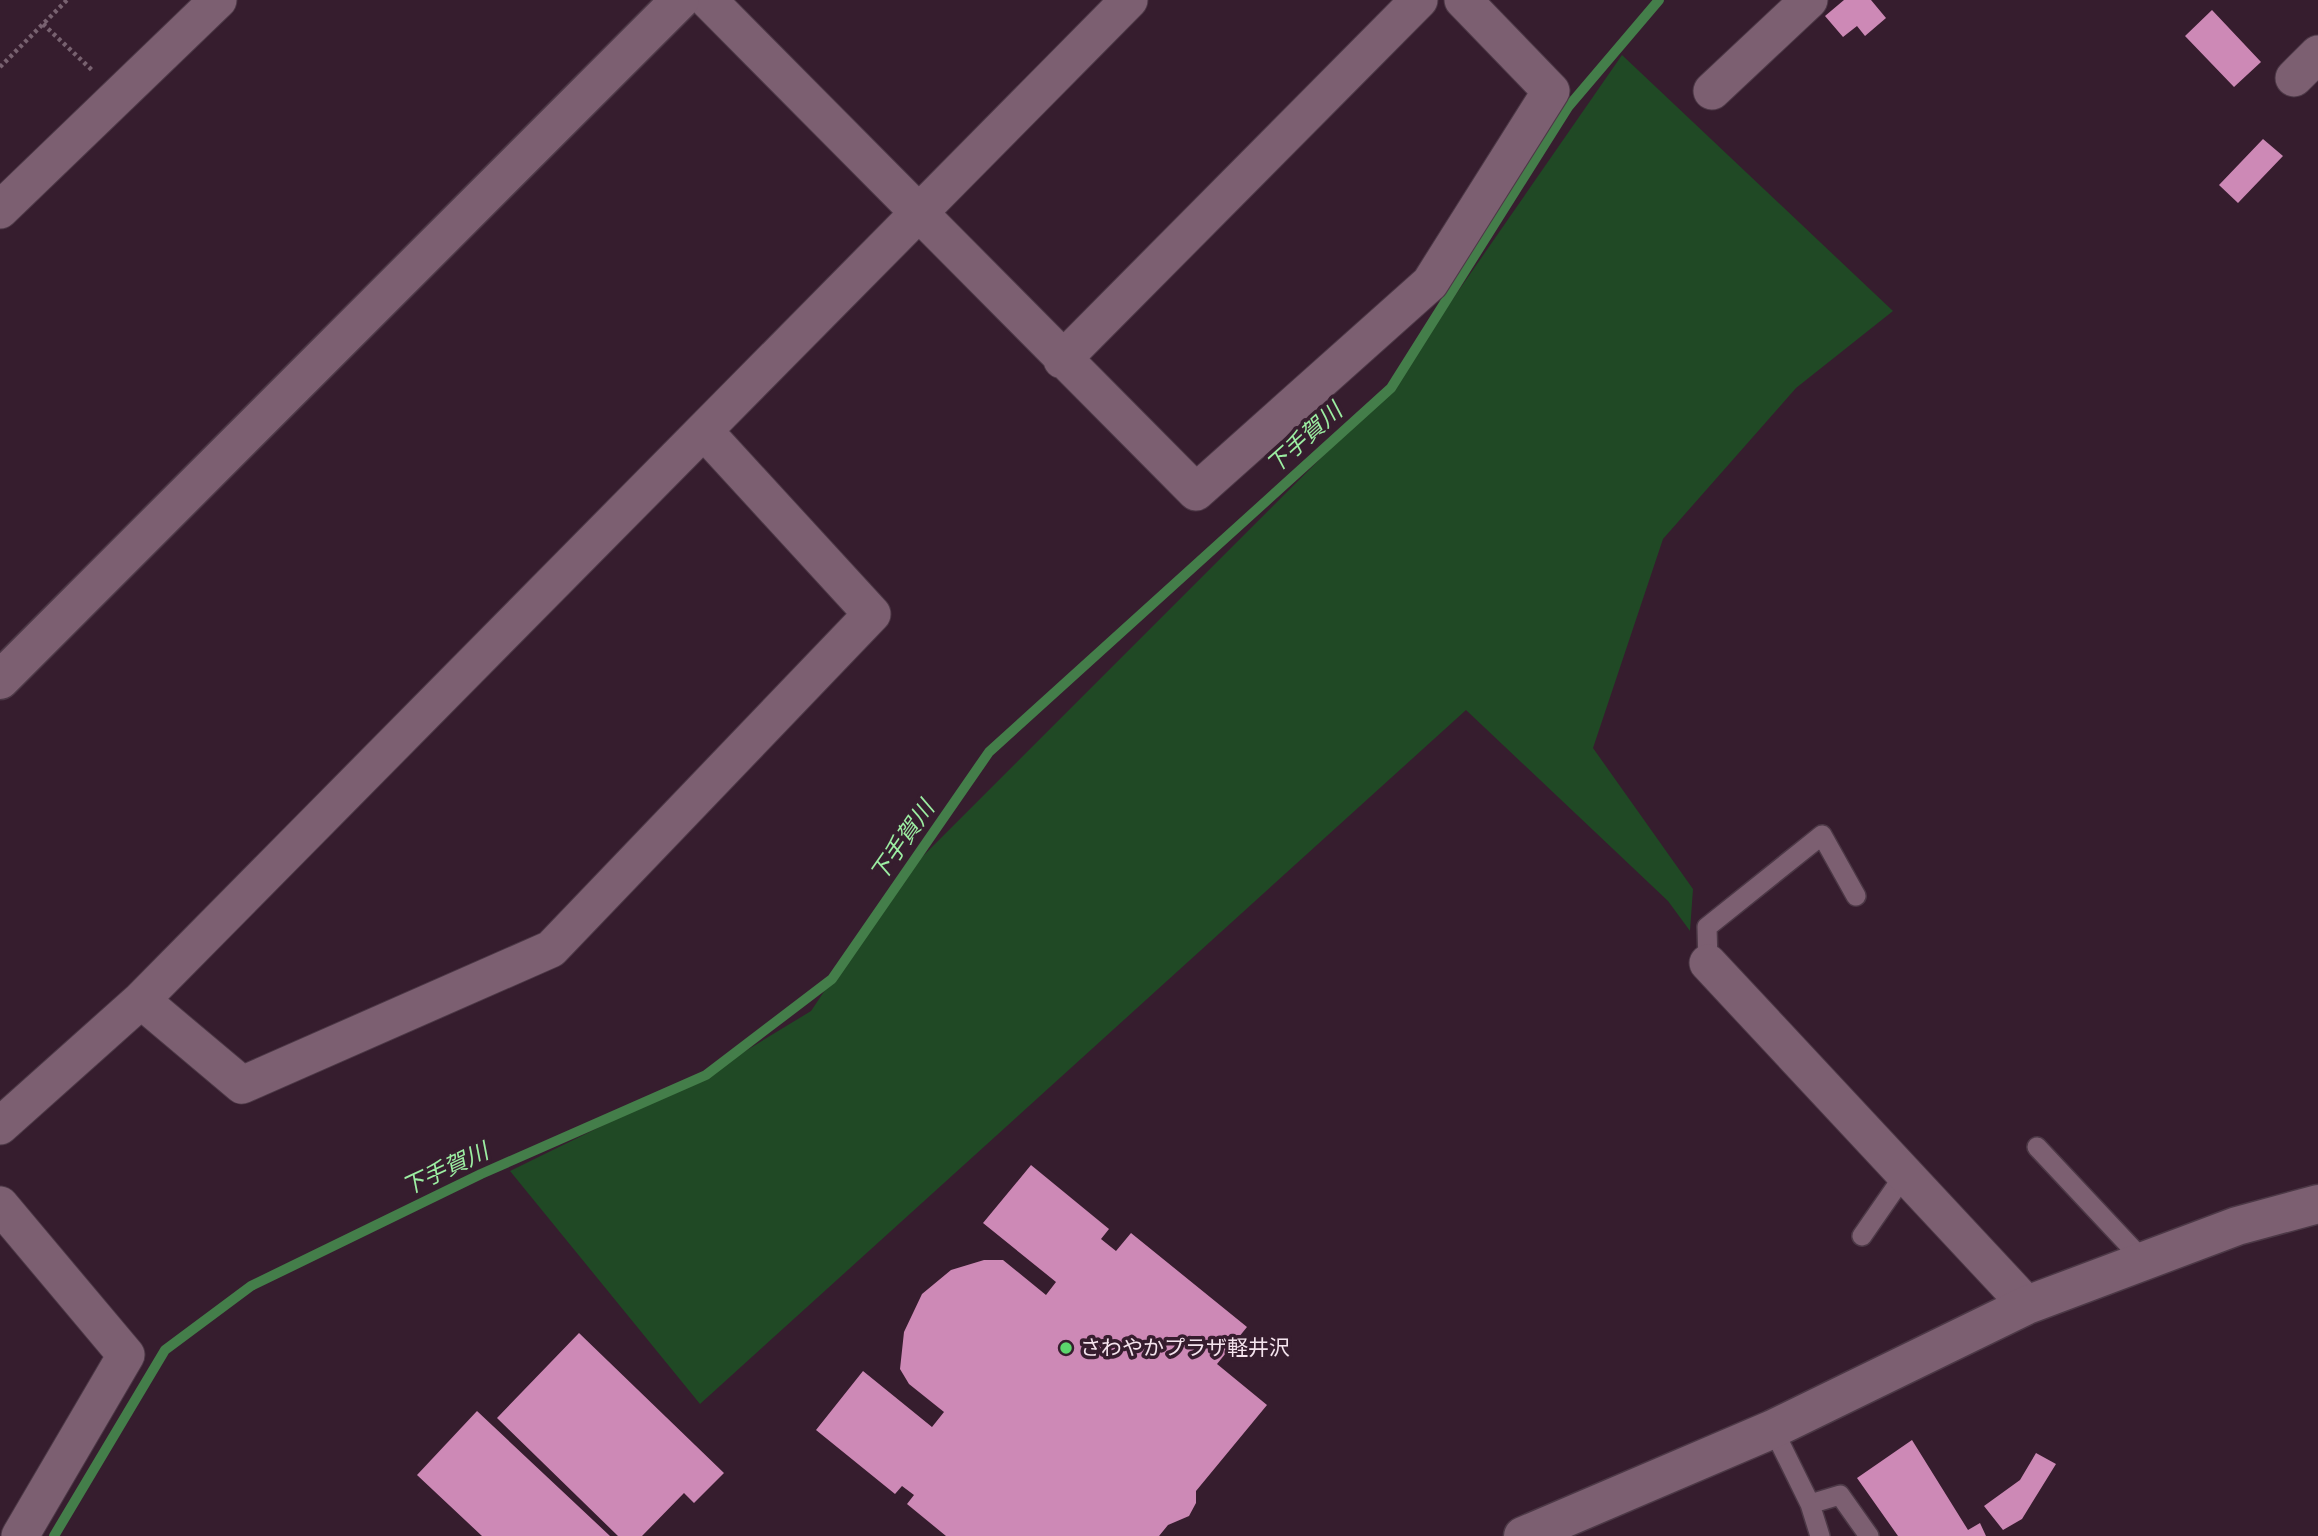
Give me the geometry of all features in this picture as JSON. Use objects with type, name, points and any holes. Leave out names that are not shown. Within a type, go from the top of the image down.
[{"type":"street","points":[[0,210],[218,0]]},
{"type":"street","points":[[0,680],[680,0]]},
{"type":"street","points":[[708,0],[1062,360],[1196,492],[1430,283],[1551,91],[1463,0]]},
{"type":"street","points":[[0,1126],[141,1000],[1129,0]]},
{"type":"street","points":[[1062,360],[1419,0]]},
{"type":"street","points":[[1712,91],[1809,0]]},
{"type":"street","points":[[141,1000],[242,1085],[551,949],[872,614],[705,432]]},
{"type":"street","points":[[1707,963],[2028,1305]]},
{"type":"street","points":[[1529,1535],[1773,1429],[2028,1305],[2237,1226],[2318,1203]]},
{"type":"street","points":[[0,1205],[125,1355],[20,1536]]},
{"type":"lane","points":[[1707,963],[1707,927],[1822,835],[1856,896]]},
{"type":"lane","points":[[2036,1147],[2143,1260]]},
{"type":"lane","points":[[1862,1236],[1905,1174]]},
{"type":"lane","points":[[1773,1429],[1810,1504],[1820,1536]]},
{"type":"lane","points":[[1810,1504],[1840,1495],[1868,1536]]},
{"type":"path","points":[[0,67],[67,0]]},
{"type":"path","points":[[43,24],[119,95]]},
{"type":"green space","points":[[1622,55],[1893,311],[1796,388],[1663,539],[1593,748],[1693,889],[1690,931],[1668,901],[1466,710],[700,1404],[510,1171],[706,1075],[811,1011],[899,880],[1391,388]]},
{"type":"building","points":[[1844,0],[1871,0],[1886,18],[1865,36],[1857,26],[1843,37],[1825,16]]},
{"type":"building","points":[[2212,10],[2261,62],[2234,87],[2185,36]]},
{"type":"building","points":[[2263,139],[2283,156],[2238,203],[2219,185]]},
{"type":"building","name":"さわやかプラザ軽井沢","points":[[1031,1165],[1109,1229],[1101,1239],[1116,1251],[1131,1233],[1247,1327],[1217,1364],[1267,1405],[1196,1491],[1196,1503],[1189,1516],[1168,1525],[1159,1536],[946,1536],[907,1504],[914,1495],[902,1486],[895,1494],[816,1430],[863,1371],[932,1427],[944,1412],[909,1384],[900,1369],[904,1332],[922,1294],[951,1270],[984,1260],[1003,1260],[1046,1295],[1056,1282],[983,1223]]},
{"type":"building","points":[[579,1333],[724,1473],[694,1503],[684,1493],[642,1536],[618,1536],[497,1418]]},
{"type":"building","points":[[477,1411],[610,1536],[482,1536],[417,1475]]},
{"type":"building","points":[[1912,1440],[1968,1530],[1980,1523],[1986,1536],[1898,1536],[1857,1478]]},
{"type":"building","points":[[2036,1453],[2056,1464],[2022,1519],[2003,1530],[1984,1506],[2020,1480]]},
{"type":"waterway","name":"下手賀川","points":[[54,1536],[165,1350],[251,1286],[481,1174],[706,1075],[832,979],[989,752],[1391,388],[1568,107],[1659,0]]},
{"type":"place","name":"さわやかプラザ軽井沢","points":[[1066,1348]]}]
